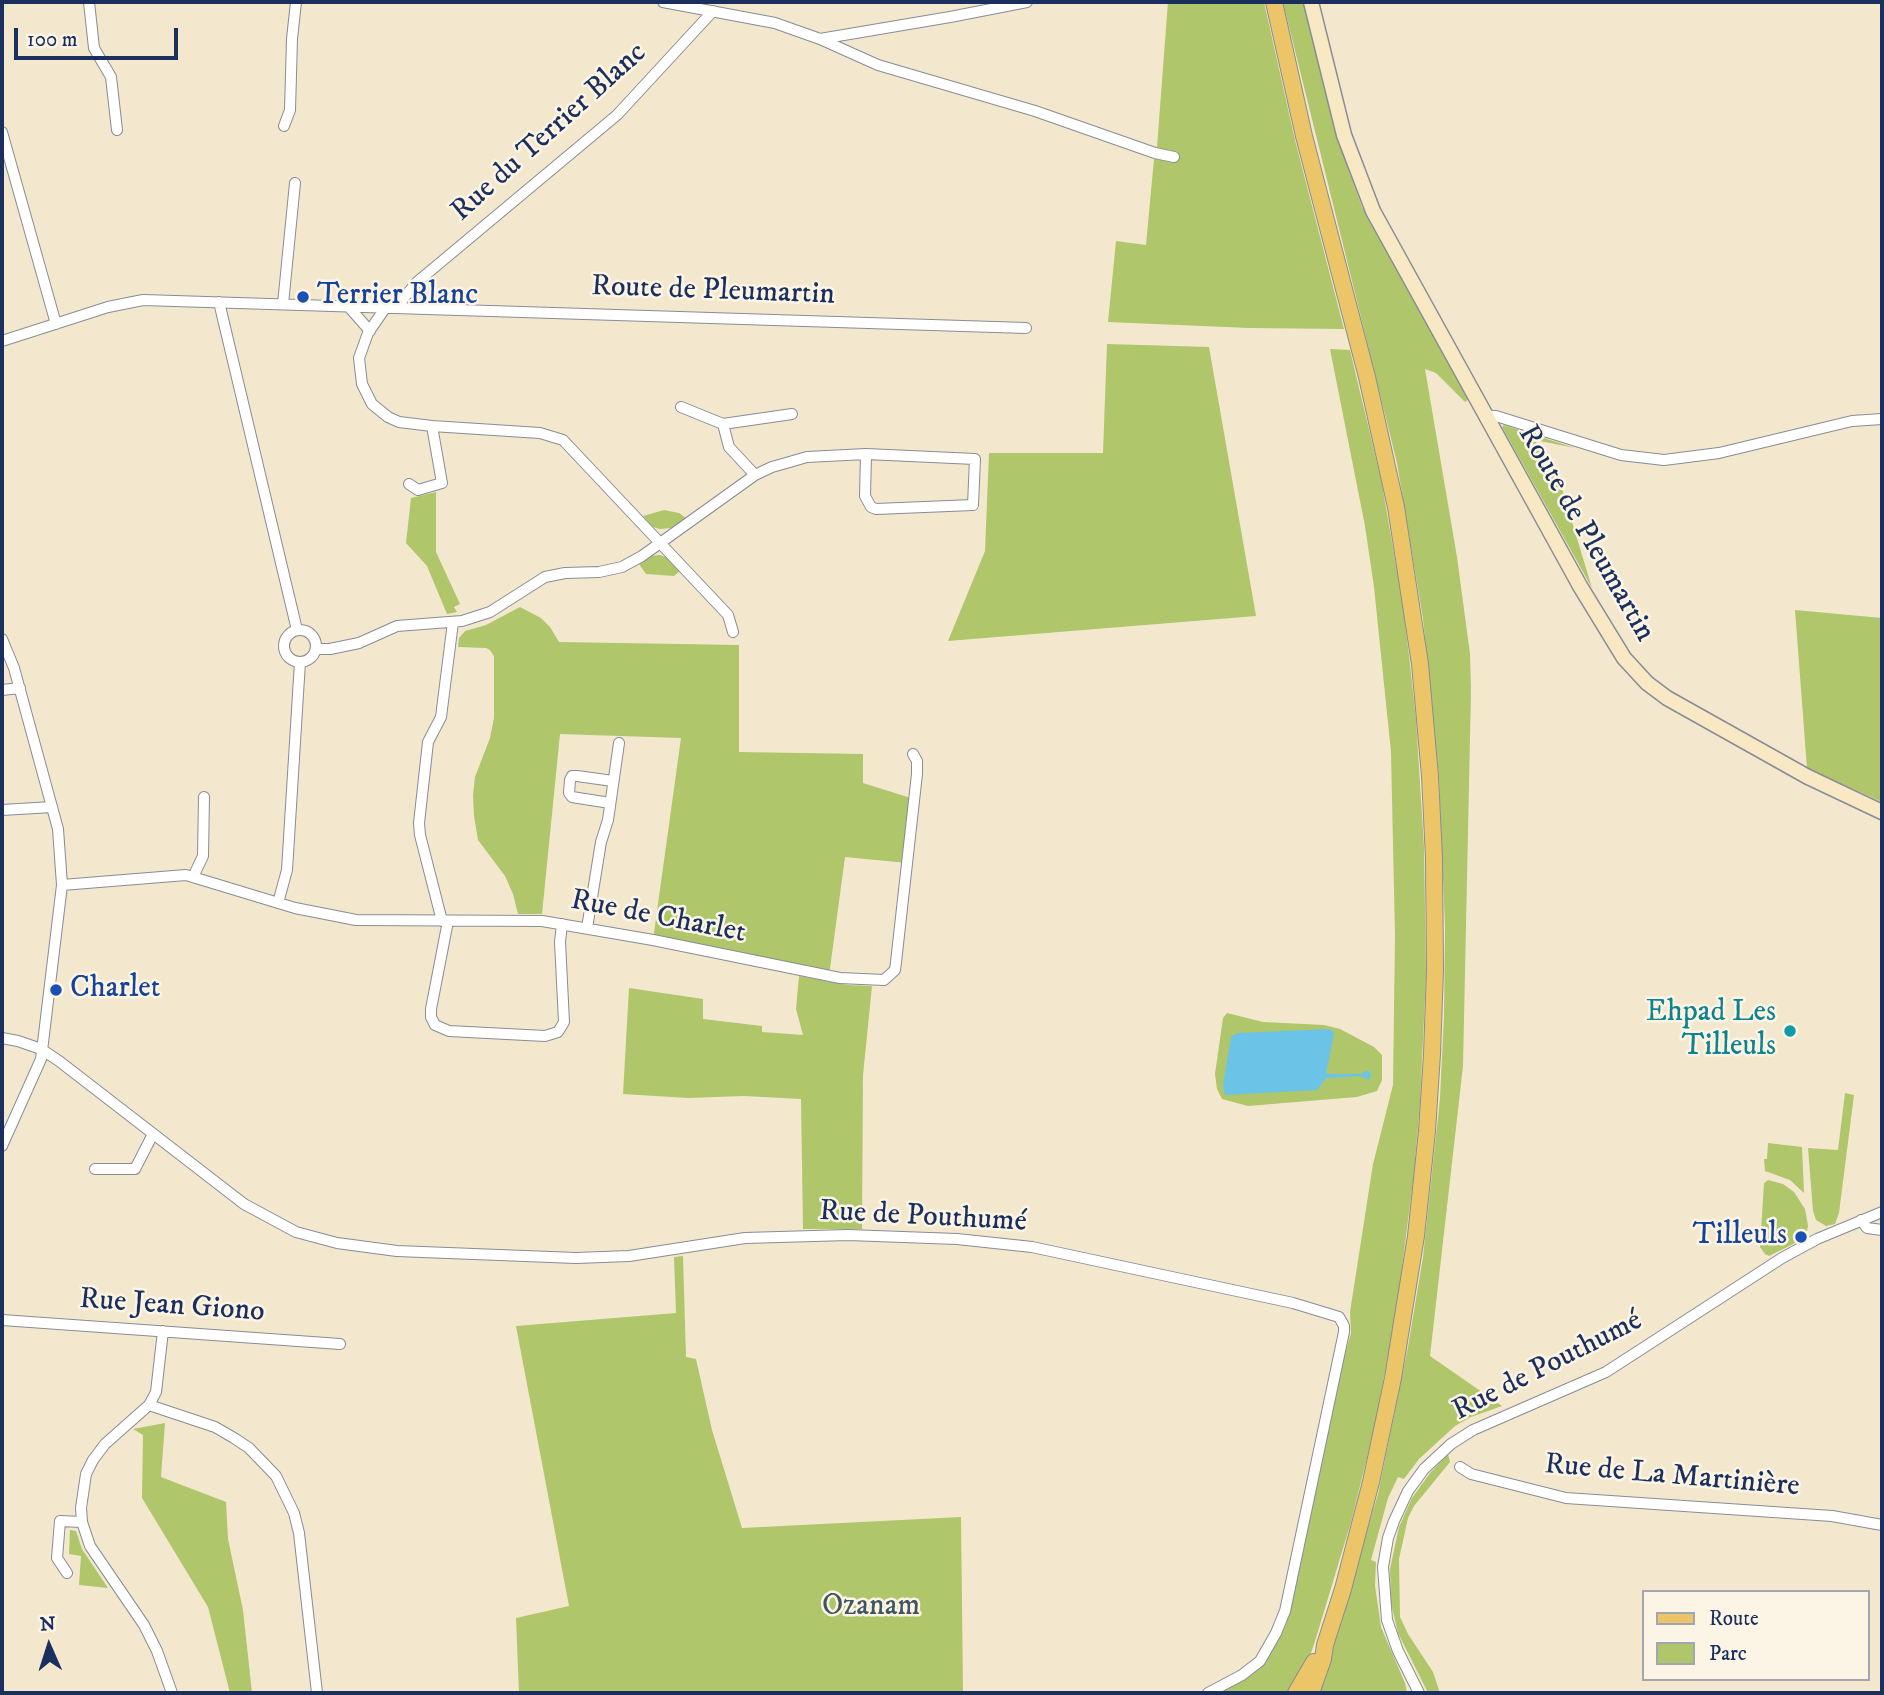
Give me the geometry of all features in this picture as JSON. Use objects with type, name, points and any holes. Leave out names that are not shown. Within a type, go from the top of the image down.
[{"type":"main road","points":[[1274,2],[1304,136],[1367,377],[1395,507],[1421,676],[1434,858],[1436,970],[1427,1131],[1416,1236],[1380,1446],[1343,1588],[1311,1693]]},
{"type":"main road","name":"Route de Pleumartin","points":[[1311,2],[1338,113],[1354,165],[1373,211],[1592,608],[1634,671],[1656,690],[1694,714],[1841,794],[1882,812]]},
{"type":"main road","points":[[1296,1693],[1325,1645]]},
{"type":"street","points":[[89,2],[94,48],[111,77],[117,130]]},
{"type":"street","points":[[284,126],[290,110],[296,2]]},
{"type":"street","points":[[663,2],[700,5],[713,11],[775,23],[820,39],[878,65],[1035,111],[1155,153],[1174,157]]},
{"type":"street","points":[[820,39],[950,18],[1027,2]]},
{"type":"street","name":"Rue du Terrier Blanc","points":[[399,307],[402,299],[417,282],[617,115],[713,11]]},
{"type":"street","points":[[2,132],[56,324]]},
{"type":"street","points":[[283,304],[295,183]]},
{"type":"street","name":"Route de Pleumartin","points":[[2,341],[108,307],[143,300],[1026,328]]},
{"type":"street","points":[[219,302],[297,630]]},
{"type":"street","points":[[348,306],[370,331]]},
{"type":"street","points":[[386,307],[361,349],[359,367],[362,384],[372,404],[399,422],[540,433],[563,440],[728,615],[733,632]]},
{"type":"street","points":[[681,407],[723,424],[792,414]]},
{"type":"street","points":[[1486,416],[1496,416],[1621,455],[1664,460],[1719,453],[1852,421],[1882,419]]},
{"type":"street","points":[[723,424],[729,447],[755,475]]},
{"type":"street","points":[[409,484],[418,491],[442,483],[432,426]]},
{"type":"street","points":[[316,649],[359,643],[397,626],[453,622],[490,612],[545,577],[622,567],[755,475],[807,457],[866,454],[975,458],[974,506],[871,507],[865,496],[866,454]]},
{"type":"street","points":[[453,622],[441,717],[429,741],[419,822],[420,835],[445,920],[431,1009],[435,1025],[449,1031],[545,1035],[558,1032],[564,1022],[560,942],[562,924]]},
{"type":"street","points":[[297,630],[311,634],[316,649],[310,658],[300,662],[290,658],[284,649],[288,636],[297,630]]},
{"type":"street","points":[[2,639],[20,688],[52,807],[59,836],[62,885],[41,1059],[2,1146]]},
{"type":"street","points":[[278,903],[287,870],[300,662]]},
{"type":"street","points":[[2,690],[20,688]]},
{"type":"street","points":[[587,928],[619,743]]},
{"type":"street","name":"Rue de Charlet","points":[[62,885],[173,875],[193,877],[278,903],[364,921],[521,920],[562,924],[840,978],[873,981],[888,979],[895,970],[917,774],[917,761],[913,754]]},
{"type":"street","points":[[610,803],[572,797],[569,793],[570,780],[572,776],[577,776],[613,781]]},
{"type":"street","points":[[193,877],[203,856],[205,797]]},
{"type":"street","points":[[2,810],[52,807]]},
{"type":"street","name":"Rue de Pouthumé","points":[[2,1038],[41,1049],[92,1085],[225,1191],[268,1217],[309,1236],[353,1246],[397,1251],[576,1258],[629,1255],[745,1238],[848,1235],[957,1239],[1032,1247],[1293,1303],[1339,1317],[1344,1332],[1284,1611],[1276,1633],[1259,1661],[1242,1675],[1208,1693]]},
{"type":"street","points":[[95,1169],[136,1168],[153,1134]]},
{"type":"street","name":"Rue de Pouthumé","points":[[1416,1690],[1387,1620],[1383,1567],[1394,1521],[1408,1491],[1424,1469],[1451,1444],[1473,1430],[1605,1373],[1669,1334],[1782,1258],[1882,1212]]},
{"type":"street","points":[[1861,1220],[1870,1230],[1882,1230]]},
{"type":"street","name":"Rue Jean Giono","points":[[2,1320],[340,1344]]},
{"type":"street","points":[[163,1331],[156,1392],[149,1405],[105,1444],[93,1460],[82,1492],[82,1522],[90,1546],[144,1625],[157,1651],[172,1693]]},
{"type":"street","points":[[149,1405],[215,1427],[234,1437],[264,1462],[281,1485],[294,1513],[299,1533],[317,1693]]},
{"type":"street","name":"Rue de La Martinière","points":[[1461,1467],[1471,1474],[1566,1499],[1820,1515],[1882,1525]]},
{"type":"street","points":[[67,1573],[57,1558],[60,1521],[82,1522]]},
{"type":"green space","points":[[1168,2],[1264,2],[1295,140],[1344,329],[1108,322],[1116,241],[1146,245],[1157,147]]},
{"type":"green space","points":[[1283,2],[1303,2],[1337,138],[1362,207],[1469,399],[1465,402],[1436,373],[1425,369],[1457,557],[1470,654],[1471,691],[1463,1066],[1430,1356],[1502,1406],[1455,1426],[1419,1459],[1404,1479],[1398,1477],[1388,1498],[1371,1560],[1376,1562],[1375,1586],[1381,1627],[1407,1693],[1318,1693],[1378,1494],[1423,1257],[1440,1098],[1444,1015],[1445,927],[1439,777],[1423,619],[1397,463]]},
{"type":"green space","points":[[1107,344],[1209,347],[1256,616],[948,641],[985,551],[989,453],[1103,453]]},
{"type":"green space","points":[[1330,349],[1350,350],[1382,484],[1410,664],[1424,847],[1426,976],[1420,1103],[1398,1299],[1376,1422],[1351,1522],[1309,1659],[1288,1693],[1219,1693],[1250,1676],[1267,1659],[1285,1627],[1290,1611],[1341,1368],[1351,1333],[1350,1312],[1373,1164],[1393,1085],[1395,936],[1391,752],[1365,526]]},
{"type":"green space","points":[[1504,425],[1575,448],[1535,440],[1563,492],[1592,588],[1502,427]]},
{"type":"green space","points":[[436,492],[436,552],[460,604],[454,607],[457,612],[447,614],[427,566],[406,543],[411,498]]},
{"type":"green space","points":[[664,510],[679,513],[686,518],[671,528],[660,529],[653,527],[643,516]]},
{"type":"green space","points":[[651,556],[668,558],[680,571],[674,576],[646,574],[639,564]]},
{"type":"green space","points":[[520,607],[541,618],[559,642],[739,645],[739,752],[863,754],[863,783],[914,799],[907,863],[845,857],[829,976],[653,940],[681,738],[560,734],[542,914],[518,914],[505,876],[478,840],[474,816],[475,777],[490,738],[494,718],[494,656],[486,648],[458,647],[459,638],[465,631],[486,625]]},
{"type":"green space","points":[[1795,610],[1882,618],[1882,802],[1807,768]]},
{"type":"green space","points":[[799,976],[848,985],[872,986],[863,1075],[862,1229],[803,1229],[801,1099],[744,1096],[688,1098],[623,1094],[629,988],[703,999],[703,1019],[762,1026],[762,1032],[803,1035],[796,1009]]},
{"type":"green space","points":[[1227,1013],[1263,1022],[1324,1025],[1340,1029],[1374,1047],[1382,1055],[1382,1080],[1377,1091],[1357,1097],[1248,1106],[1222,1099],[1217,1089],[1215,1074],[1223,1018]]},
{"type":"green space","points":[[1845,1093],[1854,1095],[1839,1213],[1835,1224],[1826,1226],[1816,1220],[1813,1211],[1808,1148],[1838,1150]]},
{"type":"green space","points":[[1768,1143],[1802,1147],[1804,1193],[1790,1180],[1765,1171],[1764,1159],[1767,1159]]},
{"type":"green space","points":[[1768,1180],[1783,1184],[1794,1192],[1805,1209],[1808,1226],[1797,1242],[1769,1256],[1760,1247],[1764,1183]]},
{"type":"green space","name":"Ozanam","points":[[683,1256],[686,1357],[696,1359],[712,1430],[742,1528],[961,1517],[963,1693],[519,1693],[516,1618],[569,1606],[516,1326],[676,1313],[674,1257]]},
{"type":"green space","points":[[165,1423],[161,1477],[226,1502],[228,1539],[243,1610],[252,1693],[230,1693],[208,1607],[142,1498],[143,1435],[133,1429]]},
{"type":"green space","points":[[1448,1454],[1450,1462],[1414,1506],[1408,1518],[1399,1559],[1400,1617],[1433,1672],[1440,1693],[1428,1693],[1398,1633],[1391,1603],[1390,1569],[1399,1527],[1412,1498]]},
{"type":"green space","points":[[70,1530],[76,1531],[82,1549],[108,1588],[79,1585],[81,1556],[69,1554]]},
{"type":"water","points":[[1330,1029],[1334,1033],[1326,1074],[1361,1074],[1367,1070],[1371,1074],[1369,1080],[1361,1076],[1326,1078],[1317,1090],[1225,1095],[1223,1085],[1231,1037],[1237,1033]]},
{"type":"place","name":"Terrier Blanc","points":[[303,297]]},
{"type":"place","name":"Charlet","points":[[56,990]]},
{"type":"place","name":"Ehpad Les Tilleuls","points":[[1790,1031]]},
{"type":"place","name":"Tilleuls","points":[[1801,1237]]}]
